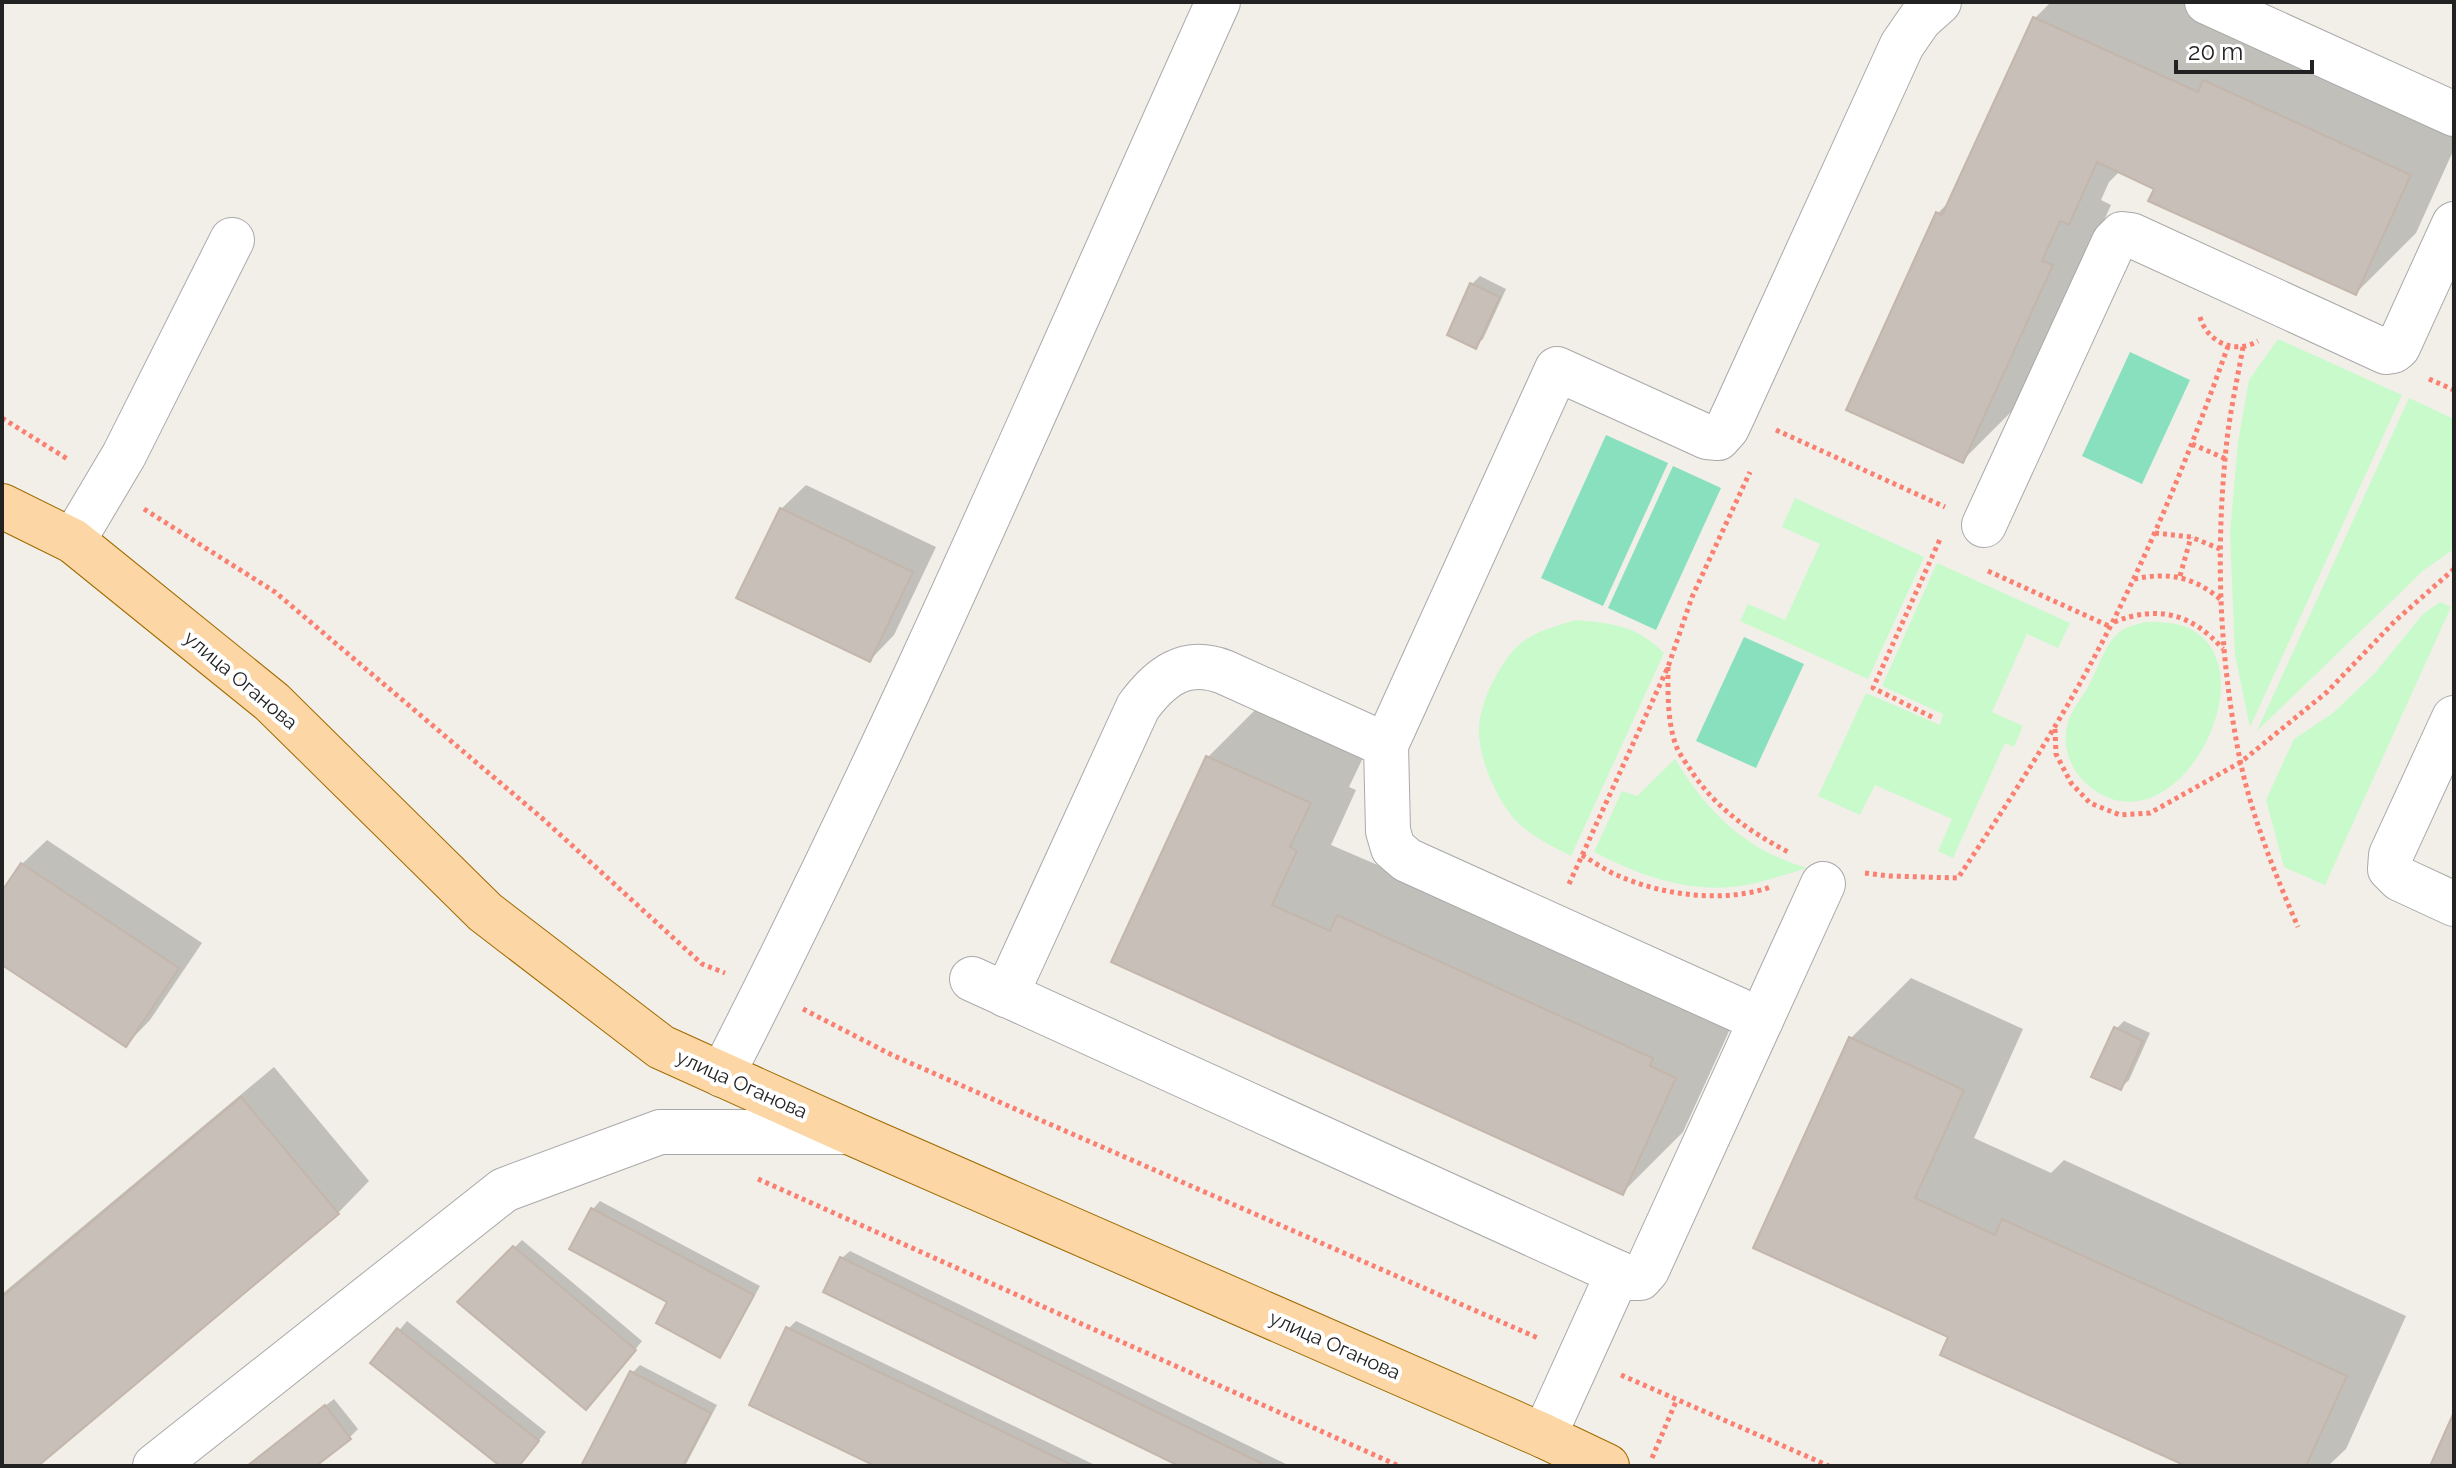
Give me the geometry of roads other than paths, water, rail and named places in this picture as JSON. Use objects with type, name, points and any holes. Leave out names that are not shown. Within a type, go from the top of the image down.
[{"type":"main road","name":"улица Оганова","points":[[2,506],[73,541],[272,702],[485,912],[661,1047],[1553,1449],[1607,1466]]},
{"type":"lane","points":[[722,1075],[766,990],[924,656],[1218,2]]},
{"type":"lane","points":[[1761,1020],[1407,860],[1393,848],[1388,831],[1386,745],[1557,369],[1707,437],[1718,438],[1735,411],[1902,45],[1920,19],[1939,2]]},
{"type":"lane","points":[[2207,2],[2454,114]]},
{"type":"lane","points":[[1972,534],[2114,242],[2122,234],[2131,235],[2386,352],[2398,347],[2454,224]]},
{"type":"lane","points":[[73,541],[124,455],[232,240]]},
{"type":"lane","points":[[1386,745],[1210,666],[1181,669],[1164,678],[1148,692],[1138,707],[989,987],[1618,1273],[1640,1278],[1647,1270],[1828,871]]},
{"type":"lane","points":[[2454,718],[2391,855],[2390,869],[2400,879],[2454,904]]},
{"type":"lane","points":[[155,1466],[504,1190],[660,1132],[849,1132]]},
{"type":"lane","points":[[1553,1449],[1580,1357],[1618,1273]]}]
